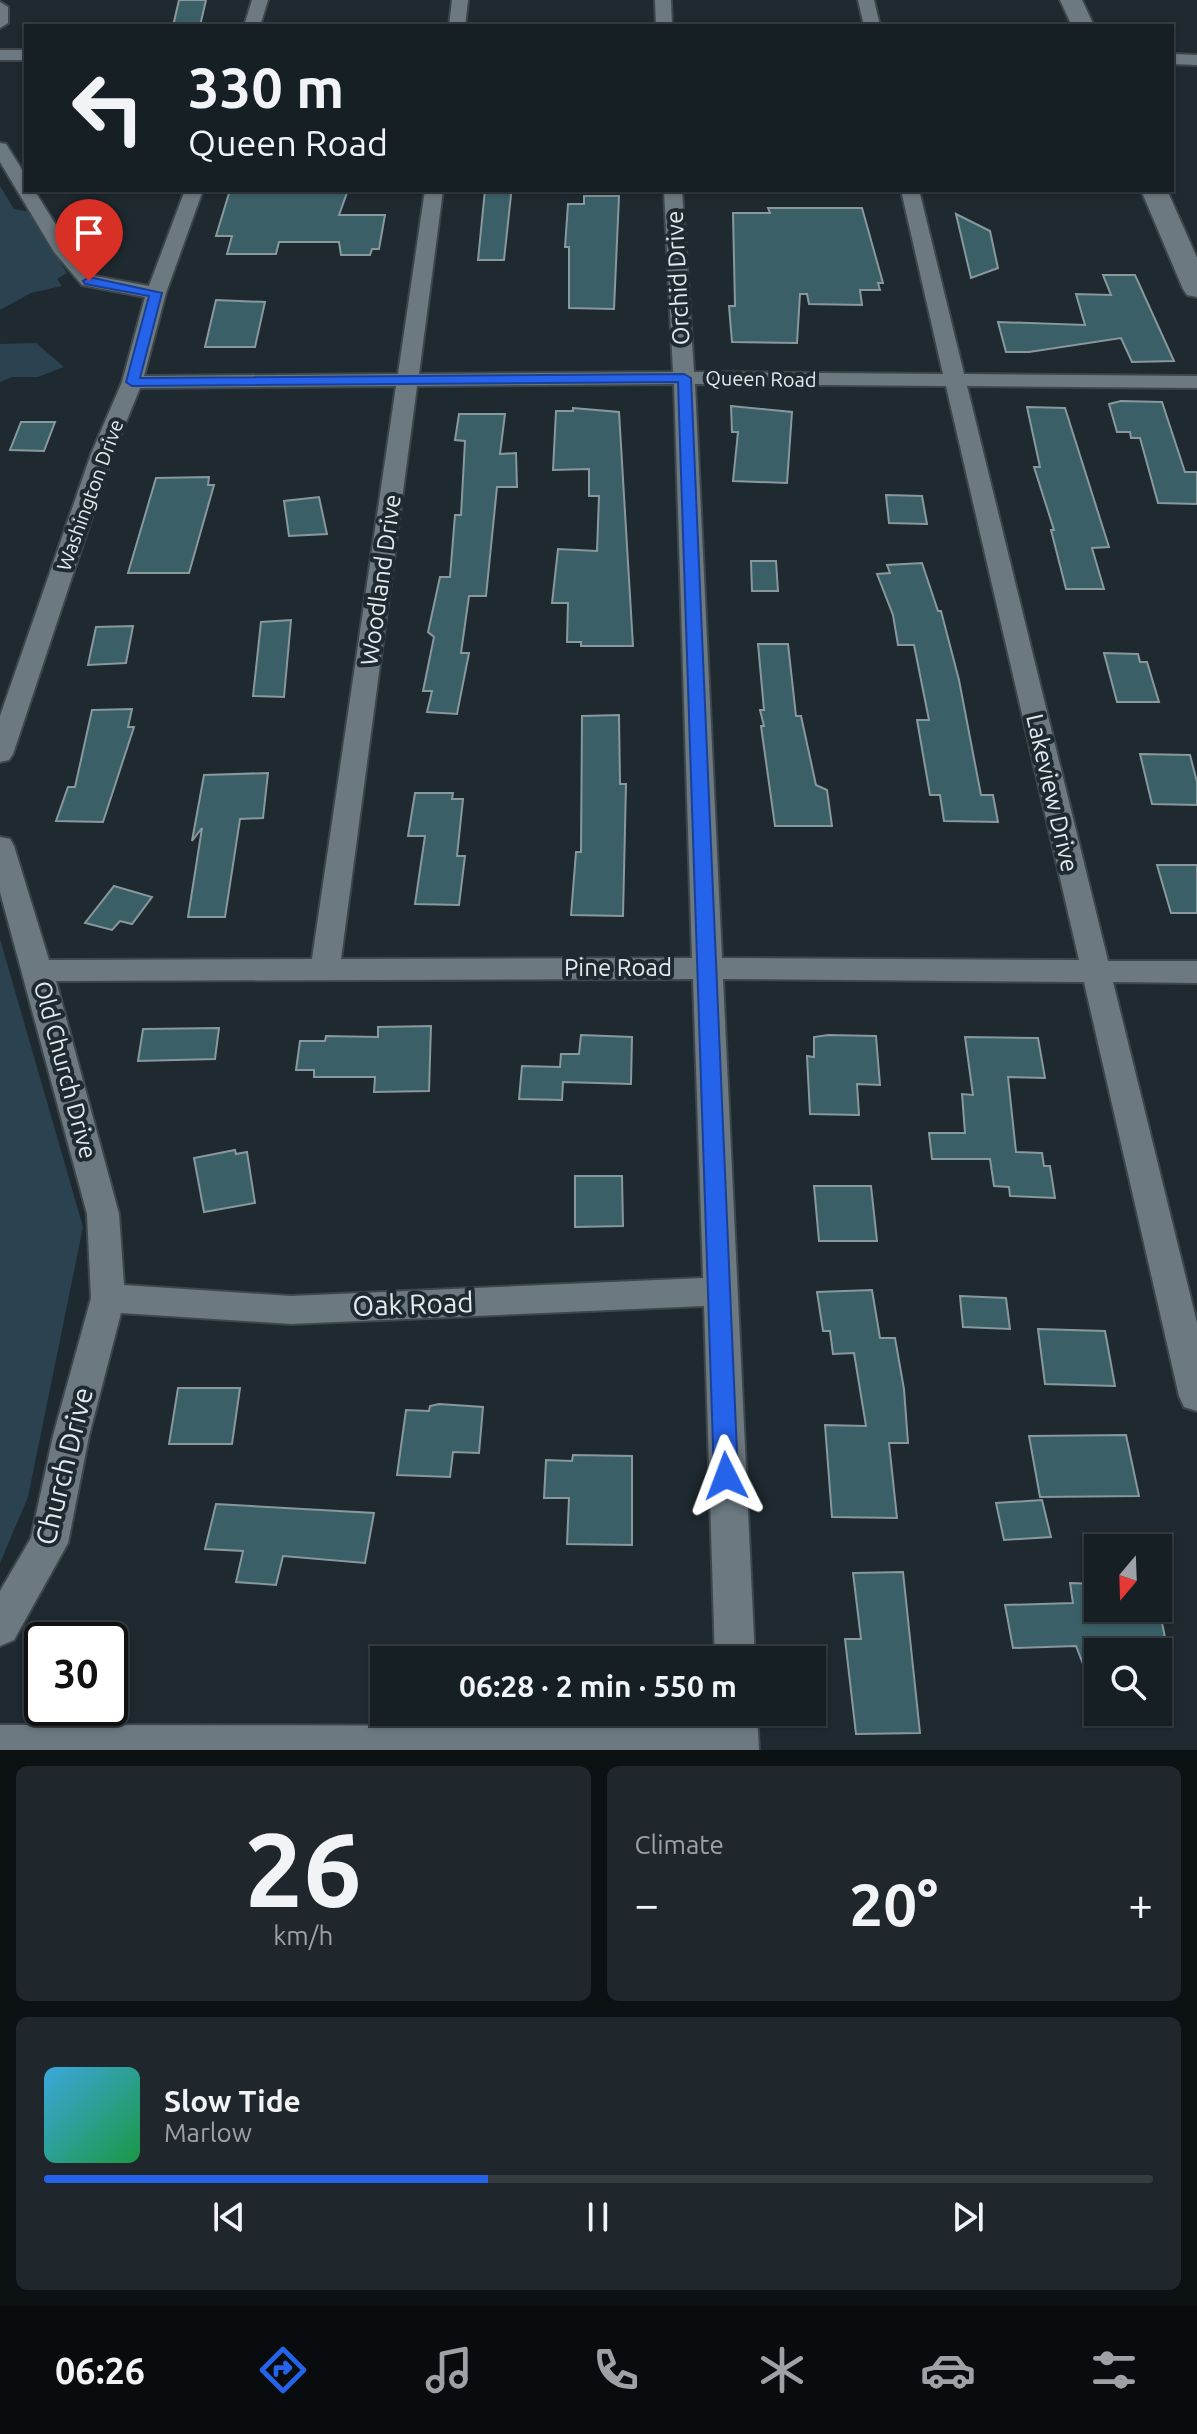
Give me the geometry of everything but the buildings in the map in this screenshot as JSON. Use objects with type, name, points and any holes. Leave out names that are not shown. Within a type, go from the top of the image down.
[{"type":"street","points":[[253,24],[260,0]]},
{"type":"street","points":[[457,24],[460,0]]},
{"type":"street","points":[[663,0],[664,24]]},
{"type":"street","points":[[866,0],[872,24]]},
{"type":"street","points":[[1071,0],[1082,24]]},
{"type":"street","points":[[0,7],[0,23]]},
{"type":"street","points":[[0,55],[24,55]]},
{"type":"street","points":[[1174,59],[1197,60]]},
{"type":"street","points":[[0,148],[24,188]]},
{"type":"street","points":[[27,192],[63,252],[89,281],[156,293]]},
{"type":"street","name":"Washington Drive","points":[[0,754],[102,454],[132,382],[156,293],[193,192]]},
{"type":"street","name":"Woodland Drive","points":[[325,969],[434,192]]},
{"type":"street","name":"Orchid Drive","points":[[673,192],[709,968],[718,1291],[734,1646]]},
{"type":"street","name":"Lakeview Drive","points":[[910,192],[1197,1396]]},
{"type":"street","points":[[1155,192],[1197,289]]},
{"type":"street","name":"Queen Road","points":[[132,382],[409,378],[1197,382]]},
{"type":"street","name":"Old Church Drive","points":[[0,846],[38,971],[103,1214],[108,1298]]},
{"type":"street","name":"Pine Road","points":[[38,971],[709,968],[1197,972]]},
{"type":"street","name":"Oak Road","points":[[108,1298],[291,1310],[718,1291]]},
{"type":"street","name":"Church Drive","points":[[0,1627],[49,1543],[71,1436],[108,1298]]},
{"type":"street","points":[[0,1745],[738,1736]]},
{"type":"shaded area","points":[[0,186],[14,209],[31,212],[67,273],[57,279],[62,286],[31,293],[0,310]]},
{"type":"shaded area","points":[[36,343],[64,367],[38,377],[12,377],[0,382],[0,344]]},
{"type":"shaded area","points":[[0,939],[83,1227],[28,1497],[0,1563]]},
{"type":"route","points":[[89,281],[112,288],[156,293],[132,382],[684,378],[709,968],[726,1476]]}]
